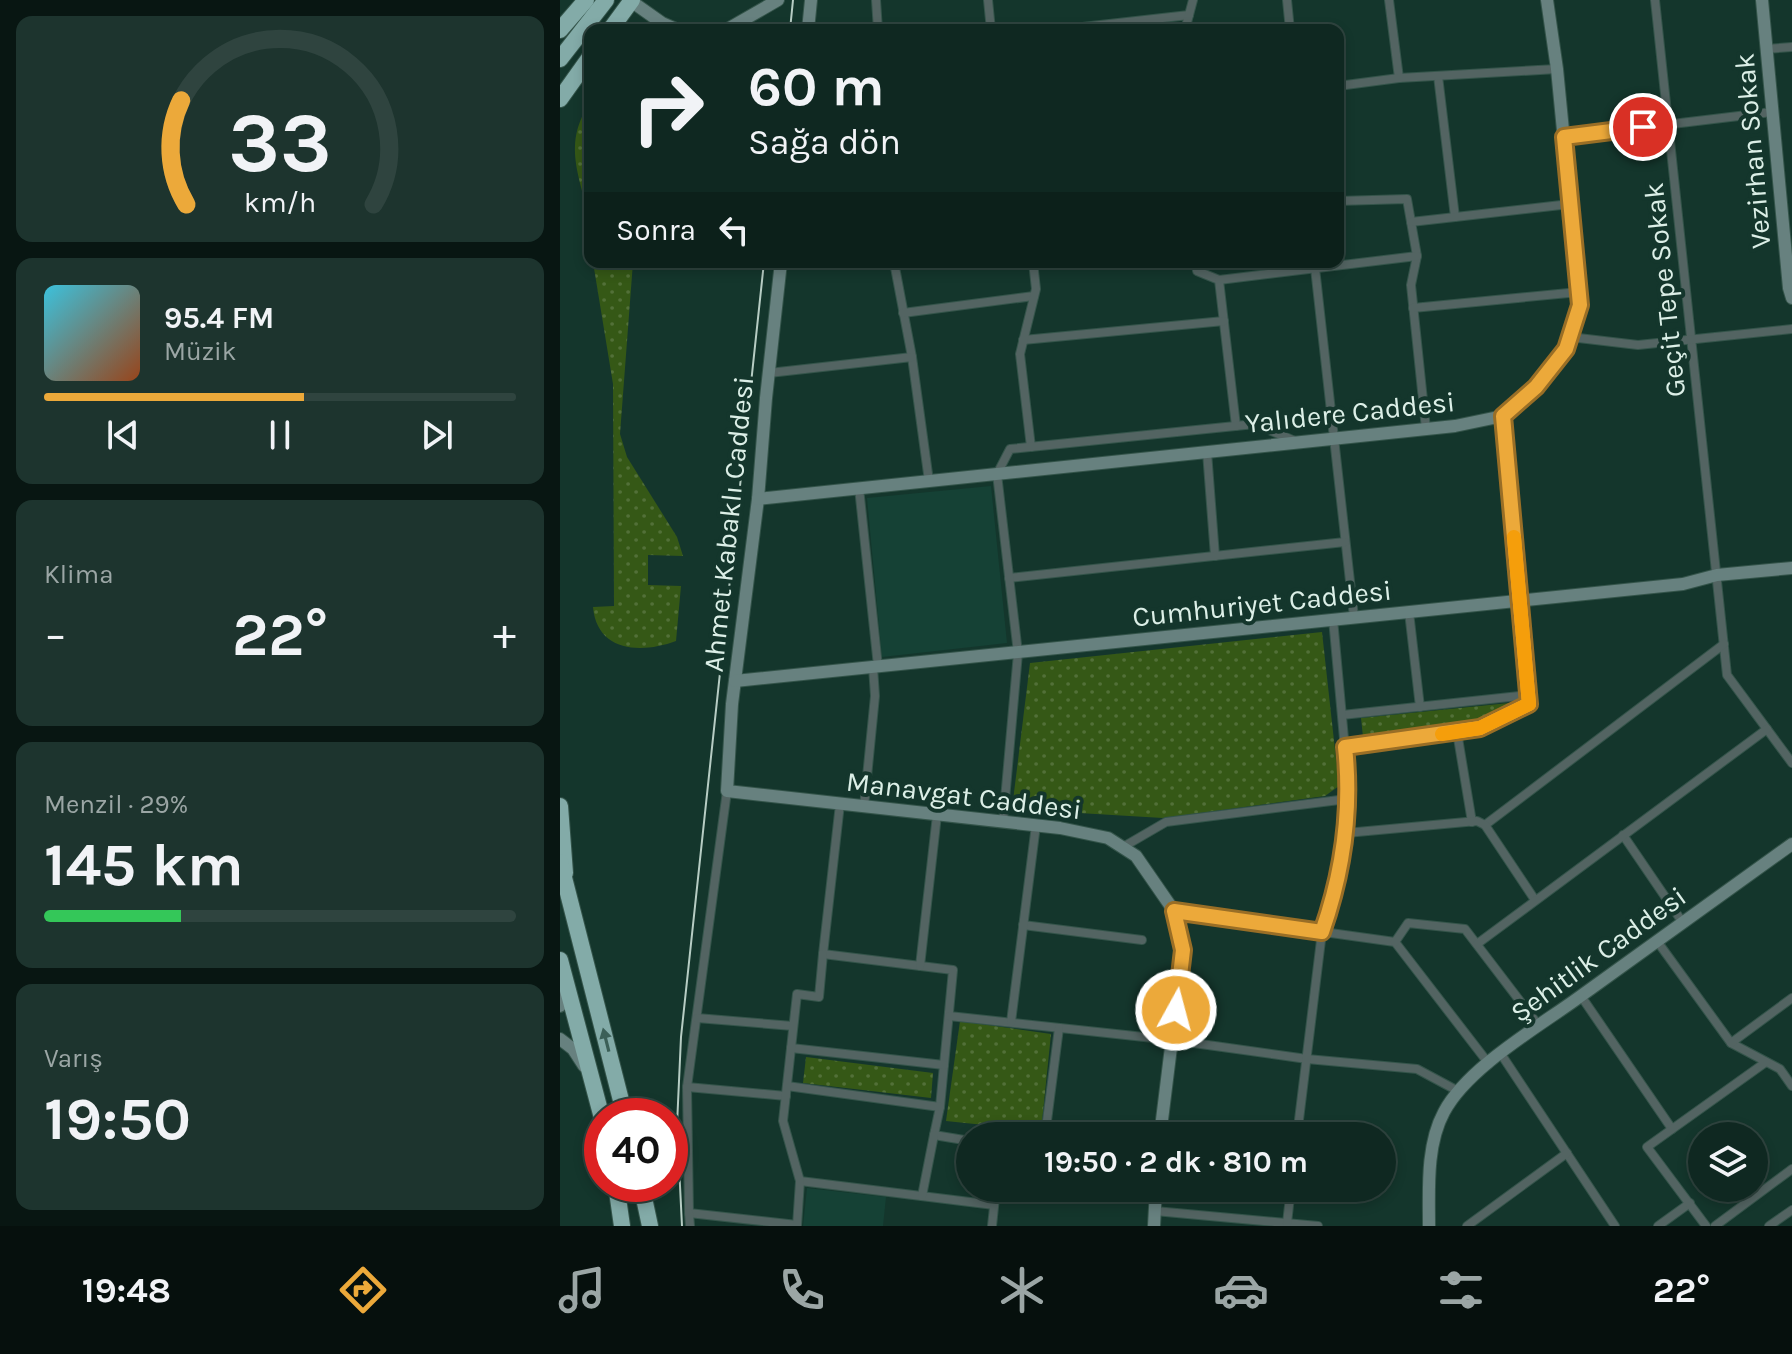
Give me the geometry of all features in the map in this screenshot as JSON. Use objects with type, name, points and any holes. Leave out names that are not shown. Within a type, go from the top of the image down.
[{"type":"highway","points":[[564,25],[586,0]]},
{"type":"highway","points":[[587,24],[606,0]]},
{"type":"highway","points":[[614,24],[631,0]]},
{"type":"highway","points":[[560,59],[584,28]]},
{"type":"highway","points":[[560,99],[584,65]]},
{"type":"highway","points":[[560,806],[565,883]]},
{"type":"highway","points":[[560,862],[620,1098]]},
{"type":"highway","points":[[560,960],[597,1098]]},
{"type":"highway","points":[[619,1202],[622,1226]]},
{"type":"highway","points":[[645,1202],[650,1226]]},
{"type":"street","points":[[631,0],[664,24]]},
{"type":"street","points":[[736,24],[778,0]]},
{"type":"street","points":[[809,24],[811,0]]},
{"type":"street","points":[[876,0],[878,24]]},
{"type":"street","points":[[988,0],[990,24]]},
{"type":"street","points":[[1187,24],[1193,0]]},
{"type":"street","points":[[1287,0],[1289,24]]},
{"type":"street","points":[[1389,0],[1399,78]]},
{"type":"street","points":[[1345,747],[1480,728],[1529,704],[1503,416],[1536,387],[1566,349],[1580,305],[1557,69],[1547,0]]},
{"type":"street","name":"Geçit Tepe Sokak","points":[[1655,0],[1727,675],[1792,763]]},
{"type":"street","name":"Vezirhan Sokak","points":[[1762,0],[1772,112],[1785,186],[1792,298]]},
{"type":"street","points":[[1109,24],[1189,15]]},
{"type":"street","points":[[1766,49],[1792,47]]},
{"type":"street","points":[[1344,85],[1399,78],[1557,69]]},
{"type":"street","points":[[1438,76],[1455,217]]},
{"type":"street","points":[[1564,137],[1772,112]]},
{"type":"street","points":[[1344,201],[1407,199],[1417,256],[1411,285],[1426,429]]},
{"type":"street","points":[[1411,222],[1570,204]]},
{"type":"street","points":[[1344,265],[1417,256]]},
{"type":"street","name":"Ahmet Kabaklı Caddesi","points":[[727,791],[735,681],[758,499],[780,268]]},
{"type":"street","points":[[895,268],[912,357],[929,481]]},
{"type":"street","points":[[1031,447],[1020,354],[1034,296],[1033,268]]},
{"type":"street","points":[[1199,268],[1219,280],[1315,268],[1354,617]]},
{"type":"street","points":[[1219,280],[1236,426]]},
{"type":"street","points":[[1413,308],[1579,292]]},
{"type":"street","points":[[903,313],[1034,296]]},
{"type":"street","points":[[1023,340],[1224,321]]},
{"type":"street","points":[[1570,337],[1638,345],[1792,329]]},
{"type":"street","points":[[769,373],[912,357]]},
{"type":"street","name":"Yalıdere Caddesi","points":[[758,499],[1426,429],[1503,416]]},
{"type":"street","points":[[1003,822],[1018,653],[997,474],[1010,449],[1255,424],[1298,442]]},
{"type":"street","points":[[1207,452],[1215,556]]},
{"type":"street","points":[[859,488],[876,667],[864,807]]},
{"type":"street","points":[[1009,578],[1345,542]]},
{"type":"street","name":"Cumhuriyet Caddesi","points":[[735,681],[1683,584],[1717,575],[1792,568]]},
{"type":"street","points":[[1409,612],[1420,707]]},
{"type":"street","points":[[1299,1122],[1322,932],[1337,888],[1346,833],[1345,747],[1333,619]]},
{"type":"street","points":[[1485,825],[1724,644]]},
{"type":"street","points":[[1342,715],[1529,695]]},
{"type":"street","points":[[1477,944],[1767,729]]},
{"type":"street","points":[[1457,732],[1472,822]]},
{"type":"street","points":[[690,1226],[687,1087],[727,791]]},
{"type":"street","name":"Manavgat Caddesi","points":[[727,791],[1036,825],[1108,838],[1136,856],[1174,911],[1183,950],[1162,1122]]},
{"type":"street","points":[[1123,847],[1166,822],[1347,799]]},
{"type":"street","points":[[689,1213],[797,1225],[800,1181],[783,1121],[786,1091],[797,994],[819,997],[840,804]]},
{"type":"street","points":[[920,966],[937,815]]},
{"type":"street","points":[[1346,833],[1472,822],[1485,825],[1535,900]]},
{"type":"street","points":[[1011,1022],[1036,825]]},
{"type":"street","points":[[1623,835],[1683,923]]},
{"type":"street","name":"Şehitlik Caddesi","points":[[1429,1226],[1433,1151],[1443,1114],[1458,1091],[1501,1054],[1792,844]]},
{"type":"street","points":[[1174,911],[1395,942],[1489,1064]]},
{"type":"street","points":[[1395,942],[1408,923],[1465,929],[1539,1026]]},
{"type":"street","points":[[1023,925],[1142,940]]},
{"type":"street","points":[[1657,941],[1731,1043],[1780,1069],[1792,1086]]},
{"type":"street","points":[[823,954],[953,970],[940,1107],[922,1196]]},
{"type":"street","points":[[560,1006],[565,978]]},
{"type":"street","points":[[1581,996],[1672,1129]]},
{"type":"street","points":[[1731,1043],[1792,998]]},
{"type":"street","points":[[949,1016],[1172,1040],[1307,1059],[1417,1069],[1458,1091]]},
{"type":"street","points":[[697,1018],[793,1026]]},
{"type":"street","points":[[1047,1122],[1059,1028]]},
{"type":"street","points":[[560,1039],[573,1049],[592,1077]]},
{"type":"street","points":[[791,1048],[944,1065]]},
{"type":"street","points":[[1501,1054],[1615,1226]]},
{"type":"street","points":[[1706,1226],[1647,1147],[1766,1062]]},
{"type":"street","points":[[687,1087],[786,1091],[940,1107]]},
{"type":"street","points":[[934,1135],[956,1138]]},
{"type":"street","points":[[1467,1226],[1567,1153]]},
{"type":"street","points":[[1715,1226],[1792,1169]]},
{"type":"street","points":[[800,1181],[994,1205]]},
{"type":"street","points":[[992,1226],[994,1202]]},
{"type":"street","points":[[1154,1226],[1155,1202]]},
{"type":"street","points":[[1287,1223],[1289,1202]]},
{"type":"street","points":[[1658,1226],[1690,1203]]},
{"type":"street","points":[[1769,1226],[1792,1210]]},
{"type":"street","points":[[1155,1211],[1318,1226]]},
{"type":"shaded area","points":[[991,486],[1007,643],[882,657],[867,498]]},
{"type":"shaded area","points":[[807,1188],[886,1197],[883,1226],[803,1226]]},
{"type":"green space","points":[[584,114],[584,199],[575,149]]},
{"type":"green space","points":[[594,268],[633,268],[620,434],[627,457],[677,537],[683,556],[648,555],[648,585],[681,586],[676,641],[649,648],[623,646],[612,641],[596,622],[593,607],[614,606],[613,384]]},
{"type":"green space","points":[[1322,632],[1339,786],[1325,796],[1163,818],[1012,809],[1030,663]]},
{"type":"green space","points":[[1509,703],[1493,713],[1458,725],[1363,737],[1361,718]]},
{"type":"green space","points":[[960,1021],[1051,1034],[1042,1122],[946,1121]]},
{"type":"green space","points":[[806,1057],[933,1073],[931,1098],[803,1083]]},
{"type":"tram line","points":[[791,24],[793,0]]},
{"type":"tram line","points":[[682,1226],[677,1125],[681,1037],[763,268]]},
{"type":"slow traffic","points":[[1442,734],[1480,728],[1529,704],[1514,537]]},
{"type":"route","points":[[1176,1010],[1183,950],[1174,911],[1322,932],[1337,888],[1346,833],[1345,747],[1480,728],[1529,704],[1503,416],[1536,387],[1566,349],[1580,305],[1564,137],[1643,127]]}]
